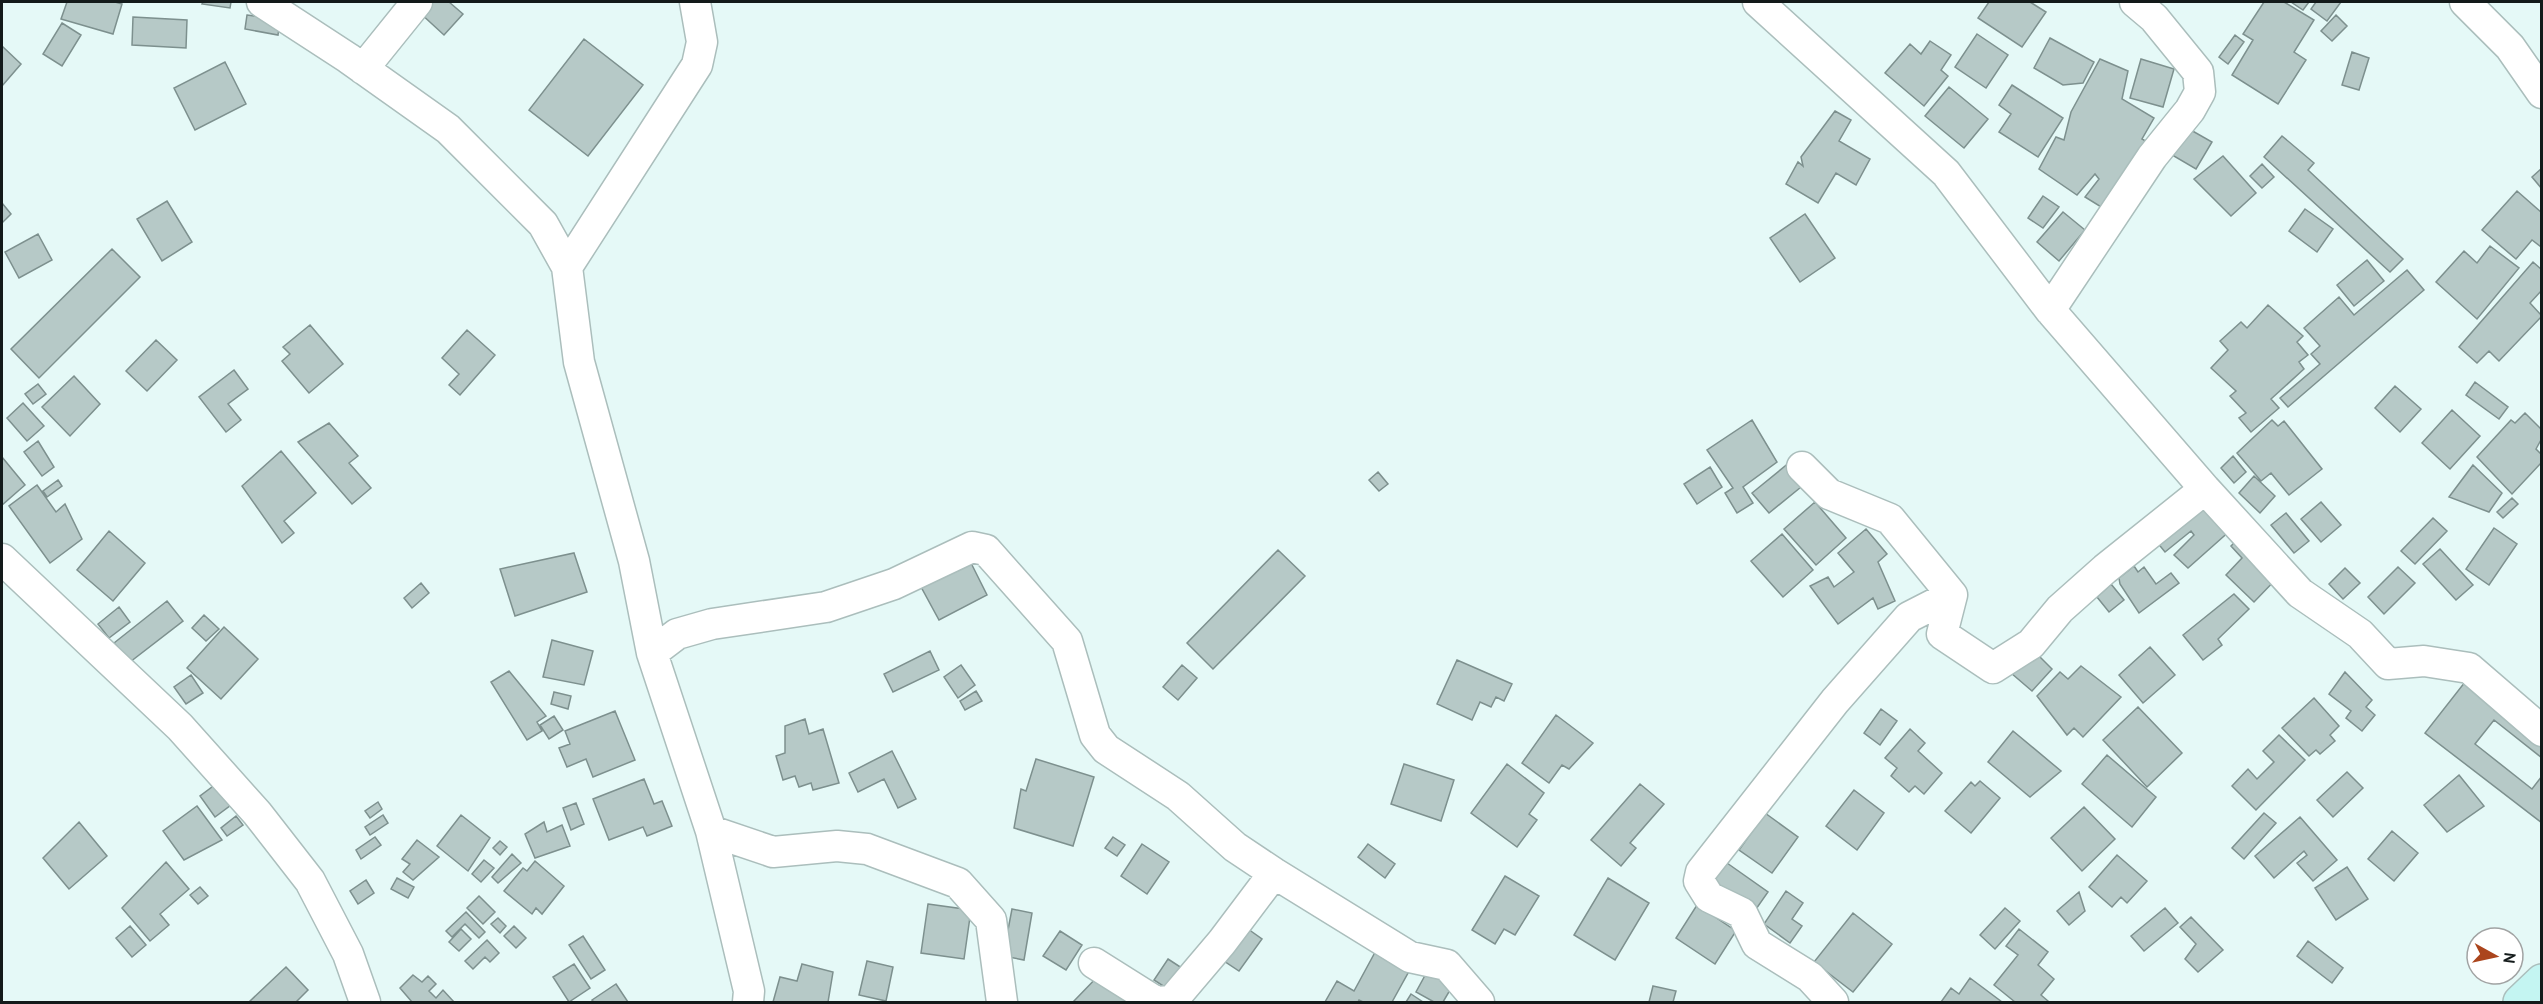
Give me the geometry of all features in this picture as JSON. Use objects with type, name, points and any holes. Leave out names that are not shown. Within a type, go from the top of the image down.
[{"type":"main road","points":[[2520,1002],[2541,981]]},
{"type":"street","points":[[262,2],[448,129],[543,224],[567,267],[579,362],[634,561],[652,653],[711,831],[749,991],[748,1002]]},
{"type":"street","points":[[363,69],[417,2]]},
{"type":"street","points":[[567,267],[697,65],[702,42],[694,2]]},
{"type":"street","points":[[1758,2],[1946,173],[2050,310],[2205,489],[2300,593],[2360,634],[2388,664],[2424,661],[2469,668],[2541,731]]},
{"type":"street","points":[[2050,310],[2152,157],[2190,110],[2200,92],[2198,72],[2154,18],[2135,2]]},
{"type":"street","points":[[2465,2],[2510,47],[2541,93]]},
{"type":"street","points":[[1802,467],[1829,494],[1890,519],[1952,595]]},
{"type":"street","points":[[1952,595],[1942,634],[1993,668],[2031,644],[2060,609],[2205,489]]},
{"type":"street","points":[[652,653],[677,634],[712,624],[826,607],[894,584],[972,547],[987,550],[1067,641],[1095,735],[1106,749],[1178,796],[1235,847],[1274,873],[1410,957],[1447,964],[1479,1002]]},
{"type":"street","points":[[2,559],[180,727],[257,813],[310,881],[348,954],[363,1002]]},
{"type":"street","points":[[1833,1002],[1810,977],[1757,944],[1742,913],[1709,897],[1699,881],[1701,872],[1835,701],[1909,617],[1952,595]]},
{"type":"street","points":[[711,831],[774,852],[837,846],[867,849],[958,883],[992,920],[1002,1002]]},
{"type":"street","points":[[1094,963],[1156,1002],[1172,1001],[1222,942],[1274,873]]},
{"type":"building","points":[[67,2],[122,4],[113,34],[61,19]]},
{"type":"building","points":[[203,2],[231,2],[230,8],[202,4]]},
{"type":"building","points":[[429,2],[449,2],[463,14],[444,35],[419,12]]},
{"type":"building","points":[[1989,2],[2030,2],[2046,12],[2022,47],[1978,18]]},
{"type":"building","points":[[2264,2],[2284,2],[2314,20],[2294,52],[2306,60],[2278,104],[2232,75],[2253,40],[2243,34]]},
{"type":"building","points":[[2291,2],[2309,2],[2303,10]]},
{"type":"building","points":[[2316,2],[2341,2],[2327,21],[2311,9]]},
{"type":"building","points":[[247,15],[280,20],[278,35],[245,29]]},
{"type":"building","points":[[2336,15],[2347,26],[2332,41],[2321,31]]},
{"type":"building","points":[[133,17],[187,20],[186,48],[132,45]]},
{"type":"building","points":[[62,23],[81,35],[62,66],[43,54]]},
{"type":"building","points":[[1977,34],[2008,55],[1986,88],[1955,67]]},
{"type":"building","points":[[2235,35],[2244,42],[2228,64],[2219,57]]},
{"type":"building","points":[[2050,38],[2094,62],[2083,83],[2063,85],[2034,68]]},
{"type":"building","points":[[584,39],[643,85],[588,156],[529,110]]},
{"type":"building","points":[[1930,41],[1951,55],[1941,70],[1948,76],[1924,106],[1885,73],[1910,44],[1921,54]]},
{"type":"building","points":[[2,46],[21,64],[2,86]]},
{"type":"building","points":[[2352,52],[2369,58],[2359,90],[2342,85]]},
{"type":"building","points":[[2100,59],[2128,71],[2122,99],[2154,118],[2142,139],[2149,143],[2106,210],[2085,197],[2099,179],[2095,174],[2077,195],[2039,169],[2056,137],[2064,140],[2071,112]]},
{"type":"building","points":[[2141,59],[2174,69],[2163,107],[2130,98]]},
{"type":"building","points":[[225,62],[246,104],[195,130],[174,88]]},
{"type":"building","points":[[2012,85],[2063,118],[2038,157],[1999,132],[2011,114],[1999,105]]},
{"type":"building","points":[[1949,87],[1988,119],[1964,148],[1925,116]]},
{"type":"building","points":[[1835,111],[1851,120],[1839,141],[1870,159],[1856,185],[1836,173],[1818,203],[1786,184],[1798,162],[1803,166],[1801,157]]},
{"type":"building","points":[[2182,125],[2212,142],[2196,169],[2167,152]]},
{"type":"building","points":[[2282,136],[2314,163],[2308,170],[2403,259],[2390,272],[2264,157]]},
{"type":"building","points":[[2223,156],[2256,193],[2231,216],[2194,179]]},
{"type":"building","points":[[2262,164],[2274,177],[2262,188],[2250,176]]},
{"type":"building","points":[[2542,168],[2542,189],[2532,177]]},
{"type":"building","points":[[2517,191],[2542,213],[2542,245],[2532,240],[2516,259],[2482,230]]},
{"type":"building","points":[[2043,196],[2059,207],[2043,228],[2028,218]]},
{"type":"building","points":[[167,201],[192,242],[162,261],[137,219]]},
{"type":"building","points":[[2,203],[11,214],[2,223]]},
{"type":"building","points":[[2305,209],[2333,229],[2317,252],[2289,231]]},
{"type":"building","points":[[2063,212],[2085,230],[2059,261],[2037,242]]},
{"type":"building","points":[[1805,214],[1835,258],[1800,282],[1770,238]]},
{"type":"building","points":[[38,234],[52,260],[19,278],[5,252]]},
{"type":"building","points":[[2490,246],[2519,268],[2477,319],[2436,282],[2464,251],[2477,263]]},
{"type":"building","points":[[112,249],[140,277],[39,378],[11,349]]},
{"type":"building","points":[[2367,260],[2384,281],[2354,306],[2337,285]]},
{"type":"building","points":[[2533,262],[2542,270],[2542,290],[2530,303],[2542,316],[2499,361],[2489,351],[2477,363],[2459,347]]},
{"type":"building","points":[[2407,270],[2424,290],[2288,407],[2280,398],[2320,364],[2311,354],[2320,346],[2304,328],[2339,297],[2354,315]]},
{"type":"building","points":[[2268,305],[2303,336],[2297,342],[2308,355],[2299,362],[2304,369],[2271,399],[2279,408],[2251,432],[2239,418],[2246,413],[2230,396],[2236,391],[2211,368],[2228,350],[2220,341],[2241,322],[2247,328]]},
{"type":"building","points":[[310,325],[343,364],[309,393],[282,361],[290,354],[283,347]]},
{"type":"building","points":[[467,330],[495,355],[460,395],[449,385],[459,374],[442,358]]},
{"type":"building","points":[[156,340],[177,360],[147,391],[126,371]]},
{"type":"building","points":[[234,370],[248,389],[228,404],[241,420],[226,432],[199,397]]},
{"type":"building","points":[[74,376],[100,404],[70,436],[42,407]]},
{"type":"building","points":[[2475,382],[2508,407],[2499,419],[2466,395]]},
{"type":"building","points":[[38,384],[46,394],[33,404],[25,394]]},
{"type":"building","points":[[2395,386],[2421,409],[2400,432],[2375,408]]},
{"type":"building","points":[[23,403],[44,426],[27,441],[7,418]]},
{"type":"building","points":[[2452,410],[2480,436],[2450,469],[2422,443]]},
{"type":"building","points":[[2525,413],[2542,430],[2542,438],[2536,449],[2542,455],[2542,462],[2512,494],[2477,457],[2511,420],[2515,423]]},
{"type":"building","points":[[1752,420],[1777,462],[1743,487],[1753,503],[1737,513],[1725,493],[1733,488],[1707,450]]},
{"type":"building","points":[[2272,420],[2278,426],[2284,421],[2322,469],[2289,495],[2271,473],[2261,481],[2237,453]]},
{"type":"building","points":[[329,423],[358,456],[349,463],[371,488],[352,504],[298,442]]},
{"type":"building","points":[[38,441],[54,467],[42,476],[24,452]]},
{"type":"building","points":[[281,451],[316,493],[284,521],[294,533],[282,543],[242,486]]},
{"type":"building","points":[[2233,456],[2246,472],[2234,483],[2221,468]]},
{"type":"building","points":[[2,457],[25,485],[2,505]]},
{"type":"building","points":[[1790,462],[1806,483],[1769,513],[1752,493]]},
{"type":"building","points":[[2473,465],[2502,493],[2489,512],[2449,497]]},
{"type":"building","points":[[1710,467],[1722,487],[1697,504],[1684,484]]},
{"type":"building","points":[[1378,472],[1388,484],[1379,491],[1369,480]]},
{"type":"building","points":[[2254,476],[2275,496],[2260,513],[2239,493]]},
{"type":"building","points":[[58,480],[62,486],[47,497],[43,491]]},
{"type":"building","points":[[37,485],[56,512],[65,504],[82,539],[50,563],[9,506]]},
{"type":"building","points":[[2200,496],[2232,529],[2188,568],[2174,555],[2194,535],[2191,531],[2165,552],[2152,536]]},
{"type":"building","points":[[2512,498],[2518,504],[2503,518],[2497,512]]},
{"type":"building","points":[[1815,502],[1846,538],[1816,565],[1784,529]]},
{"type":"building","points":[[2321,502],[2341,525],[2321,542],[2301,519]]},
{"type":"building","points":[[2286,513],[2309,541],[2294,553],[2271,525]]},
{"type":"building","points":[[2433,518],[2447,531],[2415,564],[2401,551]]},
{"type":"building","points":[[2494,528],[2517,544],[2489,585],[2466,569]]},
{"type":"building","points":[[1866,529],[1887,554],[1878,562],[1895,601],[1878,609],[1873,598],[1838,624],[1810,586],[1828,577],[1834,587],[1854,572],[1838,553]]},
{"type":"building","points":[[109,531],[145,563],[113,601],[77,570]]},
{"type":"building","points":[[1782,534],[1813,570],[1783,597],[1751,561]]},
{"type":"building","points":[[2242,535],[2280,575],[2254,602],[2226,575],[2242,558],[2231,546]]},
{"type":"building","points":[[2440,549],[2473,585],[2456,600],[2423,564]]},
{"type":"building","points":[[1278,550],[1305,576],[1213,669],[1187,643]]},
{"type":"building","points":[[574,553],[587,592],[515,616],[500,569]]},
{"type":"building","points":[[969,559],[987,595],[939,620],[920,585]]},
{"type":"building","points":[[2134,566],[2138,572],[2144,567],[2156,584],[2171,573],[2179,583],[2139,613],[2120,584],[2119,578]]},
{"type":"building","points":[[2398,567],[2415,583],[2384,614],[2368,597]]},
{"type":"building","points":[[2345,568],[2360,583],[2343,599],[2329,584]]},
{"type":"building","points":[[421,583],[429,593],[412,608],[404,598]]},
{"type":"building","points":[[2111,584],[2124,600],[2109,612],[2097,597]]},
{"type":"building","points":[[2234,594],[2249,609],[2218,639],[2222,645],[2203,660],[2183,635]]},
{"type":"building","points":[[167,601],[183,621],[130,662],[114,643]]},
{"type":"building","points":[[119,607],[130,622],[109,638],[98,624]]},
{"type":"building","points":[[204,615],[219,629],[206,641],[192,628]]},
{"type":"building","points":[[224,627],[258,659],[221,699],[187,668]]},
{"type":"building","points":[[552,640],[593,651],[584,685],[543,677]]},
{"type":"building","points":[[2150,647],[2175,675],[2143,703],[2119,675]]},
{"type":"building","points":[[2033,650],[2052,669],[2032,691],[2011,673]]},
{"type":"building","points":[[930,651],[939,670],[893,692],[884,674]]},
{"type":"building","points":[[1457,660],[1512,684],[1504,701],[1496,697],[1491,707],[1480,702],[1472,720],[1437,704]]},
{"type":"building","points":[[961,665],[975,685],[958,698],[944,677]]},
{"type":"building","points":[[1182,665],[1197,678],[1178,700],[1163,687]]},
{"type":"building","points":[[2081,666],[2121,697],[2083,737],[2074,728],[2067,735],[2037,696],[2060,672],[2068,679]]},
{"type":"building","points":[[509,671],[546,716],[537,722],[542,731],[527,740],[491,682]]},
{"type":"building","points":[[2345,672],[2372,700],[2366,707],[2375,715],[2362,731],[2346,718],[2351,711],[2329,694]]},
{"type":"building","points":[[191,675],[203,693],[186,704],[174,687]]},
{"type":"building","points":[[2465,682],[2542,741],[2542,758],[2494,720],[2475,744],[2532,789],[2542,776],[2542,823],[2425,733]]},
{"type":"building","points":[[976,691],[982,701],[965,710],[960,701]]},
{"type":"building","points":[[554,692],[571,696],[568,709],[551,704]]},
{"type":"building","points":[[2314,698],[2339,726],[2330,735],[2335,741],[2320,754],[2316,750],[2309,756],[2282,728]]},
{"type":"building","points":[[2138,707],[2182,753],[2147,787],[2103,740]]},
{"type":"building","points":[[1881,709],[1897,721],[1880,745],[1864,733]]},
{"type":"building","points":[[615,711],[635,760],[593,777],[586,759],[567,767],[559,748],[570,744],[565,731]]},
{"type":"building","points":[[1556,715],[1593,743],[1569,769],[1562,765],[1549,783],[1522,763]]},
{"type":"building","points":[[554,716],[563,730],[549,739],[540,725]]},
{"type":"building","points":[[805,719],[809,734],[823,729],[839,783],[813,790],[811,783],[799,787],[795,776],[783,780],[776,756],[785,753],[785,726]]},
{"type":"building","points":[[1910,729],[1925,743],[1918,751],[1942,773],[1924,794],[1915,786],[1909,792],[1891,776],[1897,768],[1885,758]]},
{"type":"building","points":[[2013,731],[2061,771],[2030,797],[1988,762]]},
{"type":"building","points":[[2279,735],[2305,760],[2256,810],[2232,786],[2248,769],[2257,779],[2274,762],[2263,751]]},
{"type":"building","points":[[892,751],[916,799],[898,808],[884,779],[858,792],[849,773]]},
{"type":"building","points":[[2107,755],[2156,797],[2132,827],[2082,784]]},
{"type":"building","points":[[1036,759],[1094,777],[1073,846],[1014,828],[1021,789],[1026,791]]},
{"type":"building","points":[[1404,764],[1454,780],[1441,821],[1391,804]]},
{"type":"building","points":[[1507,764],[1544,793],[1529,814],[1537,820],[1517,847],[1471,813]]},
{"type":"building","points":[[2347,772],[2363,788],[2333,817],[2317,800]]},
{"type":"building","points":[[2459,775],[2484,806],[2447,832],[2424,805]]},
{"type":"building","points":[[644,779],[654,804],[662,801],[672,826],[647,836],[643,827],[609,840],[593,799]]},
{"type":"building","points":[[1980,781],[2000,798],[1971,833],[1945,811],[1971,782],[1975,786]]},
{"type":"building","points":[[216,784],[231,805],[215,817],[200,796]]},
{"type":"building","points":[[1640,784],[1664,804],[1630,843],[1636,848],[1621,866],[1591,840]]},
{"type":"building","points":[[1854,790],[1884,813],[1857,850],[1826,826]]},
{"type":"building","points":[[378,802],[382,809],[370,818],[365,811]]},
{"type":"building","points":[[576,803],[584,824],[571,830],[563,808]]},
{"type":"building","points":[[197,806],[222,840],[184,860],[163,831]]},
{"type":"building","points":[[2084,807],[2115,839],[2082,871],[2051,838]]},
{"type":"building","points":[[1765,813],[1798,837],[1772,873],[1739,850]]},
{"type":"building","points":[[2264,813],[2276,823],[2244,859],[2232,848]]},
{"type":"building","points":[[383,815],[388,823],[370,835],[365,827]]},
{"type":"building","points":[[461,815],[490,838],[468,871],[437,846]]},
{"type":"building","points":[[236,816],[243,825],[227,836],[221,828]]},
{"type":"building","points":[[2300,817],[2337,860],[2313,881],[2297,863],[2307,855],[2304,851],[2274,878],[2255,856]]},
{"type":"building","points":[[79,822],[107,856],[69,889],[43,858]]},
{"type":"building","points":[[544,822],[547,832],[562,825],[570,846],[535,858],[525,834]]},
{"type":"building","points":[[2392,831],[2418,853],[2394,881],[2368,859]]},
{"type":"building","points":[[375,837],[381,845],[361,859],[356,850]]},
{"type":"building","points":[[1113,837],[1125,845],[1117,856],[1105,848]]},
{"type":"building","points":[[417,840],[439,857],[413,880],[403,872],[410,864],[402,859]]},
{"type":"building","points":[[500,841],[507,847],[500,855],[493,848]]},
{"type":"building","points":[[1142,844],[1169,862],[1147,894],[1121,876]]},
{"type":"building","points":[[1368,844],[1395,864],[1385,878],[1358,857]]},
{"type":"building","points":[[512,854],[521,863],[498,883],[492,877]]},
{"type":"building","points":[[2117,855],[2147,881],[2127,903],[2121,897],[2112,907],[2089,887]]},
{"type":"building","points":[[484,860],[494,868],[481,882],[472,874]]},
{"type":"building","points":[[535,861],[564,886],[542,914],[536,908],[532,914],[504,891],[523,868],[527,871]]},
{"type":"building","points":[[166,862],[189,889],[160,914],[169,925],[150,941],[122,908]]},
{"type":"building","points":[[1727,863],[1768,892],[1754,912],[1713,881]]},
{"type":"building","points":[[2347,867],[2368,899],[2336,920],[2315,888]]},
{"type":"building","points":[[1505,876],[1539,896],[1515,935],[1504,929],[1495,944],[1472,930]]},
{"type":"building","points":[[397,878],[414,887],[408,898],[391,889]]},
{"type":"building","points":[[1608,878],[1649,903],[1615,960],[1574,935]]},
{"type":"building","points":[[366,880],[374,893],[358,904],[350,891]]},
{"type":"building","points":[[200,887],[208,896],[198,904],[190,895]]},
{"type":"building","points":[[1786,891],[1803,903],[1792,919],[1802,926],[1790,943],[1764,924]]},
{"type":"building","points":[[2079,892],[2085,911],[2069,925],[2057,911]]},
{"type":"building","points":[[479,896],[495,912],[483,924],[467,908]]},
{"type":"building","points":[[928,904],[971,910],[964,959],[921,953]]},
{"type":"building","points":[[1697,905],[1736,931],[1715,964],[1676,938]]},
{"type":"building","points":[[2005,908],[2020,921],[1995,949],[1980,935]]},
{"type":"building","points":[[2165,908],[2178,923],[2144,951],[2131,936]]},
{"type":"building","points":[[1012,909],[1032,913],[1024,960],[1003,956]]},
{"type":"building","points":[[466,912],[485,932],[479,938],[465,924],[452,937],[446,931]]},
{"type":"building","points":[[1853,913],[1892,944],[1853,992],[1814,962]]},
{"type":"building","points":[[2191,917],[2223,950],[2198,972],[2185,959],[2196,944],[2180,927]]},
{"type":"building","points":[[498,918],[506,926],[500,933],[491,924]]},
{"type":"building","points":[[130,926],[146,945],[132,957],[116,938]]},
{"type":"building","points":[[514,926],[526,938],[516,948],[504,936]]},
{"type":"building","points":[[461,929],[471,939],[459,951],[449,942]]},
{"type":"building","points":[[1248,929],[1262,939],[1239,971],[1224,961]]},
{"type":"building","points":[[2019,929],[2048,952],[2038,965],[2054,979],[2041,995],[2048,1001],[2046,1002],[2015,1002],[1994,985],[2018,955],[2006,946]]},
{"type":"building","points":[[1060,931],[1082,945],[1066,970],[1043,956]]},
{"type":"building","points":[[583,936],[605,970],[591,979],[569,945]]},
{"type":"building","points":[[487,940],[499,953],[490,962],[485,957],[473,969],[465,961]]},
{"type":"building","points":[[2308,941],[2343,968],[2332,983],[2297,956]]},
{"type":"building","points":[[1379,945],[1413,964],[1392,1002],[1359,1000],[1358,1002],[1325,1002],[1337,981],[1354,991]]},
{"type":"building","points":[[1168,959],[1188,972],[1174,993],[1154,980]]},
{"type":"building","points":[[867,961],[893,967],[886,1001],[859,995]]},
{"type":"building","points":[[574,964],[590,988],[569,1002],[553,977]]},
{"type":"building","points":[[802,964],[833,972],[828,1002],[773,1002],[780,977],[797,981]]},
{"type":"building","points":[[286,967],[308,990],[296,1002],[249,1002]]},
{"type":"building","points":[[1428,970],[1453,985],[1443,1002],[1434,1002],[1416,992]]},
{"type":"building","points":[[1103,971],[1136,1002],[1073,1002]]},
{"type":"building","points":[[413,975],[422,982],[428,976],[436,984],[429,991],[436,998],[443,990],[454,1002],[412,1002],[400,988]]},
{"type":"building","points":[[1970,978],[2002,1002],[1941,1002],[1951,988],[1959,994]]},
{"type":"building","points":[[616,984],[628,1002],[594,1002],[592,1000]]},
{"type":"building","points":[[1653,986],[1676,991],[1673,1002],[1649,1002]]},
{"type":"building","points":[[1411,994],[1423,1002],[1406,1002]]}]
